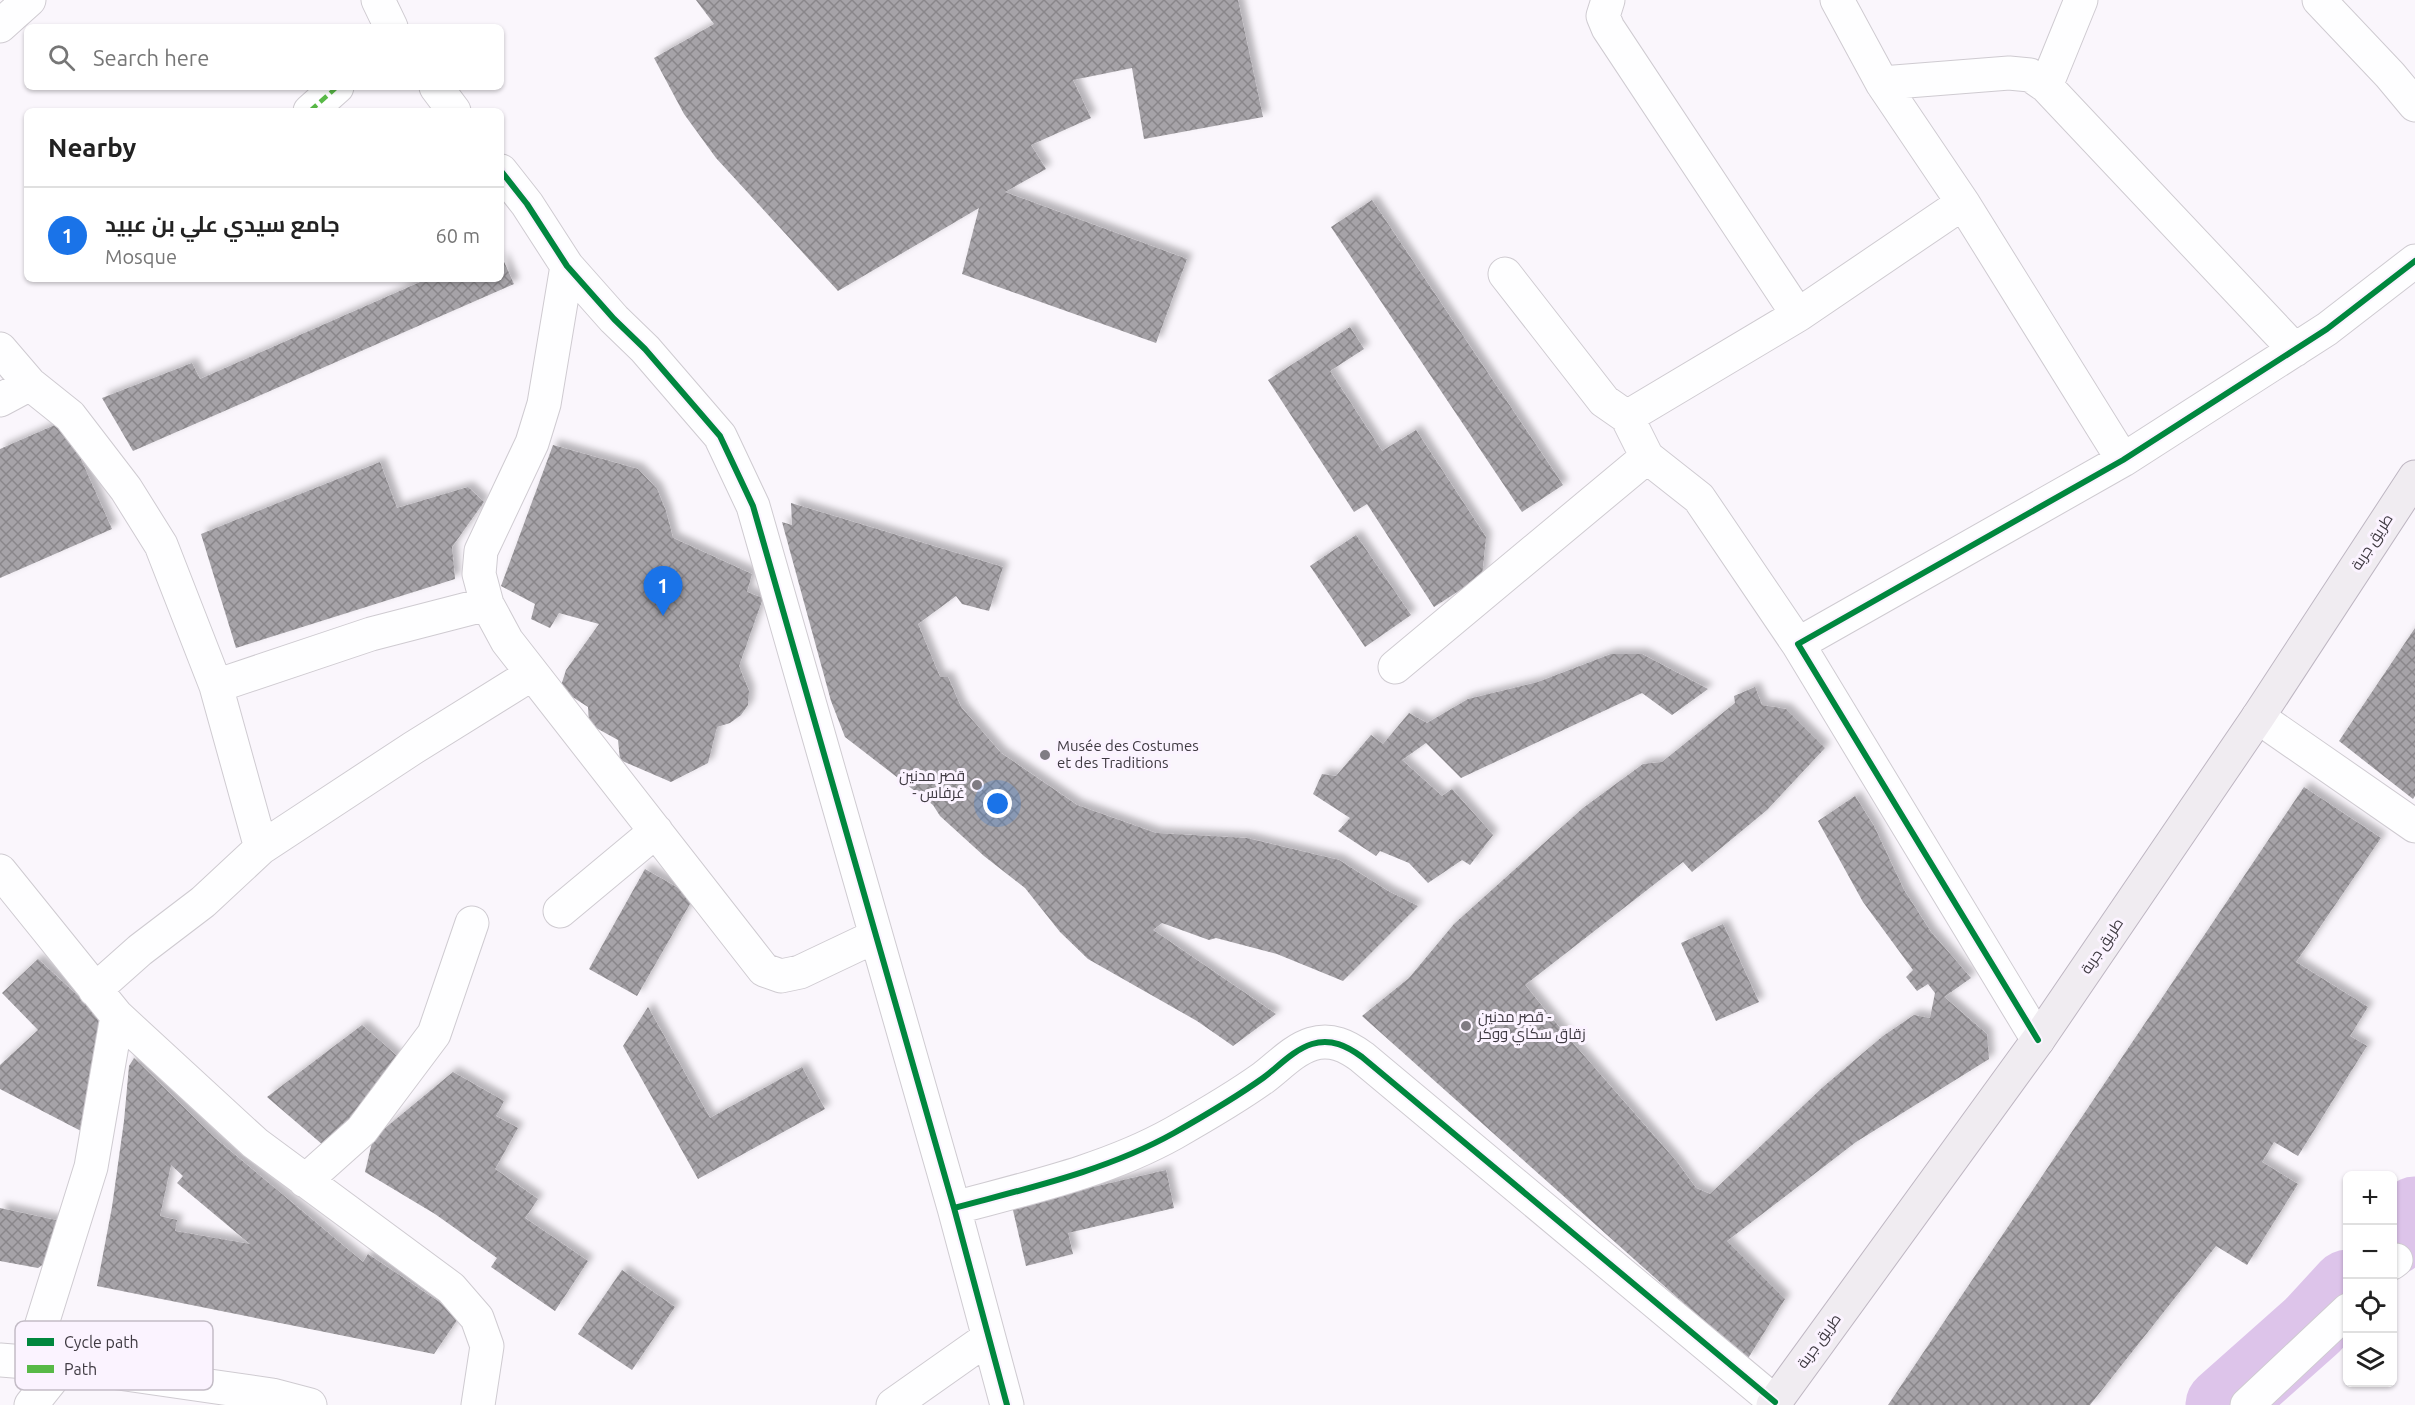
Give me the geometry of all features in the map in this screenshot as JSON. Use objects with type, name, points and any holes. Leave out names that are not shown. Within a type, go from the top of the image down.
[{"type":"main road","name":"طريق جربة","points":[[1774,1403],[2038,1040],[2258,717],[2415,477]]},
{"type":"street","points":[[378,0],[390,24]]},
{"type":"street","points":[[1608,0],[1603,16],[1608,28],[1798,315]]},
{"type":"street","points":[[1837,0],[1882,83],[1963,203],[2123,460]]},
{"type":"street","points":[[2046,86],[2081,0]]},
{"type":"street","points":[[2319,0],[2415,105]]},
{"type":"street","points":[[1882,83],[2009,73],[2030,75],[2046,86],[2295,350]]},
{"type":"street","points":[[313,108],[334,90]]},
{"type":"street","points":[[438,90],[452,108]]},
{"type":"street","points":[[504,175],[527,204],[567,266],[614,319],[645,349],[720,436],[753,506],[954,1208],[1006,1405]]},
{"type":"street","points":[[1627,417],[1798,315],[1963,203]]},
{"type":"street","points":[[1798,644],[2123,460],[2327,329],[2415,261]]},
{"type":"street","points":[[567,266],[544,404],[532,443],[481,551],[479,574],[487,604],[507,641],[764,970],[781,976],[800,972],[876,936]]},
{"type":"street","points":[[1505,274],[1604,401],[1627,417],[1647,457],[1700,498],[1798,644],[2038,1040]]},
{"type":"street","points":[[0,349],[30,384],[70,416],[126,489],[155,536],[216,686],[261,848]]},
{"type":"street","points":[[0,400],[30,384]]},
{"type":"street","points":[[1395,667],[1647,457]]},
{"type":"street","points":[[216,686],[371,634],[487,604]]},
{"type":"street","points":[[95,990],[140,950],[203,902],[261,848],[412,748],[532,674]]},
{"type":"street","points":[[2258,717],[2415,826]]},
{"type":"street","points":[[560,911],[656,831]]},
{"type":"street","points":[[0,871],[117,1016],[255,1143],[451,1288],[477,1318],[487,1346],[478,1405]]},
{"type":"street","points":[[305,1181],[362,1131],[434,1034],[472,923]]},
{"type":"street","points":[[31,1321],[91,1167],[117,1016]]},
{"type":"street","points":[[954,1208],[1062,1179],[1117,1159],[1171,1135],[1222,1106],[1264,1078],[1295,1053],[1312,1044],[1330,1042],[1348,1046],[1774,1403]]},
{"type":"street","points":[[2247,1405],[2343,1315]]},
{"type":"street","points":[[893,1405],[988,1338]]},
{"type":"street","points":[[213,1387],[272,1395],[310,1405]]},
{"type":"street","points":[[31,1405],[43,1390]]},
{"type":"building","points":[[696,0],[1238,0],[1263,117],[1144,139],[1132,68],[1073,80],[1091,118],[1031,145],[1046,169],[1005,192],[1187,259],[1156,343],[962,274],[979,208],[838,291],[716,158],[684,114],[654,58],[714,24]]},
{"type":"building","points":[[1372,200],[1563,485],[1522,512],[1331,227]]},
{"type":"building","points":[[504,262],[514,284],[133,451],[102,398],[192,363],[200,379],[420,282],[504,282]]},
{"type":"building","points":[[1350,327],[1364,349],[1330,371],[1382,451],[1416,430],[1486,537],[1482,576],[1434,607],[1367,504],[1354,512],[1268,380]]},
{"type":"building","points":[[64,421],[112,529],[0,578],[0,449]]},
{"type":"building","points":[[553,445],[638,469],[657,489],[673,538],[752,574],[747,592],[763,598],[739,666],[749,691],[748,705],[741,715],[730,723],[717,727],[708,763],[671,782],[620,760],[618,740],[589,724],[588,707],[560,689],[566,670],[599,624],[559,613],[550,628],[531,619],[535,604],[501,586]]},
{"type":"building","points":[[380,462],[397,508],[468,487],[484,502],[452,547],[455,579],[236,648],[201,534]]},
{"type":"building","name":"قصر مدنين - غرفاس","points":[[791,503],[1003,567],[989,611],[962,604],[956,596],[918,624],[940,677],[948,677],[961,707],[1001,753],[1077,805],[1156,833],[1247,838],[1339,860],[1388,891],[1418,906],[1343,981],[1277,954],[1216,938],[1209,940],[1162,923],[1153,930],[1276,1014],[1233,1046],[1197,1021],[1088,959],[1060,932],[1025,888],[984,856],[940,816],[933,805],[845,737],[831,701],[782,522],[792,525]]},
{"type":"building","points":[[1356,535],[1411,615],[1365,647],[1310,566]]},
{"type":"building","points":[[2415,628],[2415,796],[2413,799],[2339,741]]},
{"type":"building","points":[[1611,654],[1642,654],[1708,689],[1672,715],[1642,693],[1461,778],[1426,743],[1402,760],[1442,796],[1452,789],[1493,835],[1470,865],[1462,860],[1428,883],[1409,863],[1380,851],[1376,856],[1338,831],[1350,818],[1313,794],[1322,774],[1336,776],[1371,735],[1383,744],[1409,713],[1427,723],[1468,699],[1538,682]]},
{"type":"building","name":"قصر مدنين - زقاق سكاي ووكر","points":[[1755,687],[1762,705],[1786,709],[1825,748],[1767,810],[1692,872],[1683,862],[1525,985],[1677,1162],[1696,1188],[1710,1194],[1823,1087],[1883,1036],[1914,1015],[1930,1018],[1935,993],[1928,984],[1917,991],[1906,977],[1913,970],[1863,902],[1818,821],[1855,796],[1874,826],[1904,890],[1931,932],[1971,978],[1944,997],[1987,1034],[1989,1059],[1856,1142],[1727,1241],[1785,1299],[1747,1360],[1362,1016],[1409,978],[1454,924],[1583,808],[1643,764],[1662,762],[1735,703],[1734,696]]},
{"type":"building","points":[[2304,787],[2381,838],[2296,962],[2368,1007],[2350,1036],[2367,1046],[2298,1156],[2274,1142],[2262,1162],[2298,1184],[2247,1265],[2216,1246],[2090,1405],[1888,1405]]},
{"type":"building","points":[[645,869],[694,897],[637,996],[589,969]]},
{"type":"building","points":[[1723,924],[1759,1002],[1716,1021],[1681,943]]},
{"type":"building","points":[[38,959],[102,1018],[81,1131],[0,1089],[0,1065],[38,1030],[2,993]]},
{"type":"building","points":[[648,1007],[710,1118],[802,1067],[825,1109],[698,1179],[623,1046]]},
{"type":"building","points":[[362,1025],[406,1064],[330,1151],[267,1097]]},
{"type":"building","points":[[134,1058],[215,1138],[363,1262],[368,1254],[460,1316],[434,1354],[97,1286],[112,1207],[129,1066]],"holes":[[[171,1165],[183,1176],[177,1183],[250,1244],[175,1231],[177,1220],[160,1216]]]},
{"type":"building","points":[[453,1072],[504,1101],[496,1116],[518,1128],[495,1169],[538,1199],[525,1218],[588,1261],[555,1311],[491,1267],[497,1258],[435,1214],[365,1172],[373,1138]]},
{"type":"building","points":[[1166,1170],[1174,1208],[1068,1233],[1073,1254],[1026,1266],[1012,1206]]},
{"type":"building","points":[[0,1208],[60,1221],[52,1258],[38,1268],[0,1261]]},
{"type":"building","points":[[622,1270],[675,1307],[632,1370],[578,1334]]},
{"type":"waterway","points":[[2397,1233],[2415,1214]]},
{"type":"waterway","points":[[2223,1405],[2312,1326],[2343,1292]]},
{"type":"marked path","points":[[313,108],[334,90]]},
{"type":"cycle path","points":[[504,175],[527,204],[567,266],[614,319],[645,349],[720,436],[753,506],[954,1208],[1007,1405]]},
{"type":"cycle path","points":[[2038,1040],[1798,644],[2123,460],[2327,329],[2415,261]]},
{"type":"cycle path","points":[[954,1208],[1038,1186],[1121,1158],[1174,1133],[1230,1100],[1263,1078],[1298,1050],[1319,1042],[1345,1046],[1362,1057],[1775,1402]]},
{"type":"place","name":"جامع سيدي علي بن عبيد","points":[[663,616]]},
{"type":"place","name":"Musée des Costumes et des Traditions","points":[[1045,755]]},
{"type":"place","name":"قصر مدنين - غرفاس","points":[[977,785]]},
{"type":"place","name":"قصر مدنين - زقاق سكاي ووكر","points":[[1466,1026]]}]
